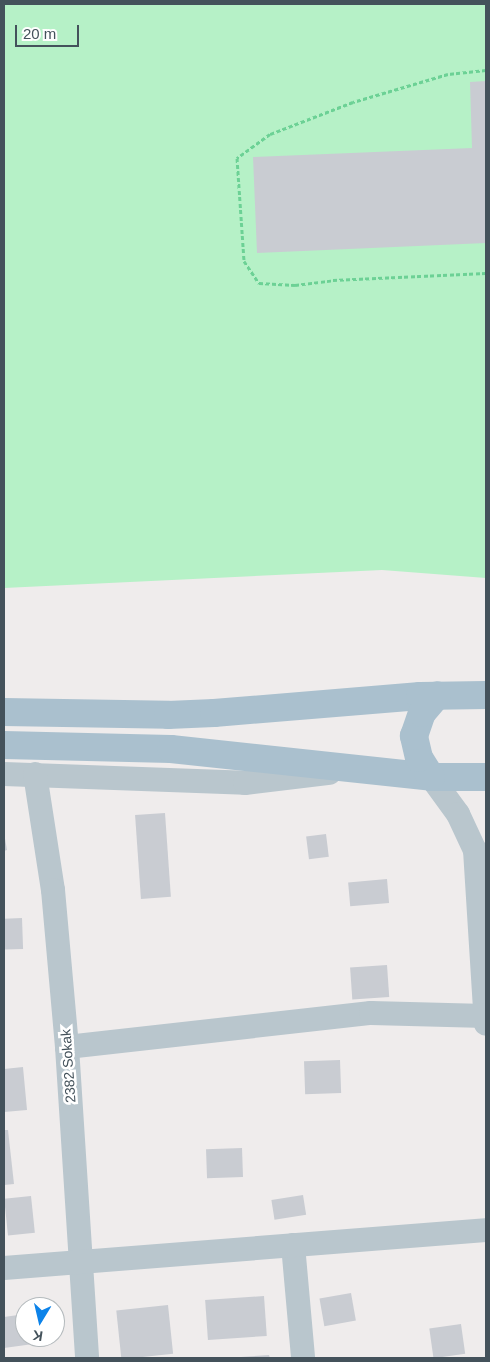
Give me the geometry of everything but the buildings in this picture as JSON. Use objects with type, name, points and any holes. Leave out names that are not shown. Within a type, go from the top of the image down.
[{"type":"main road","points":[[4,712],[187,714],[437,695],[486,695]]},
{"type":"main road","points":[[431,777],[419,758],[414,736],[422,712],[437,695]]},
{"type":"main road","points":[[4,745],[171,749],[431,777],[486,778]]},
{"type":"street","points":[[4,774],[245,783],[359,769]]},
{"type":"street","name":"2382 Sokak","points":[[35,774],[53,890],[67,1047],[87,1358]]},
{"type":"street","points":[[431,777],[458,814],[475,850],[486,1024]]},
{"type":"street","points":[[67,1047],[371,1013],[486,1016]]},
{"type":"street","points":[[4,1268],[486,1230]]},
{"type":"street","points":[[293,1245],[303,1358]]},
{"type":"path","points":[[486,70],[448,74],[353,102],[270,134],[237,158],[244,261],[259,283],[295,285],[333,280],[486,273]]},
{"type":"green space","points":[[4,4],[486,4],[486,578],[382,570],[4,588]]}]
